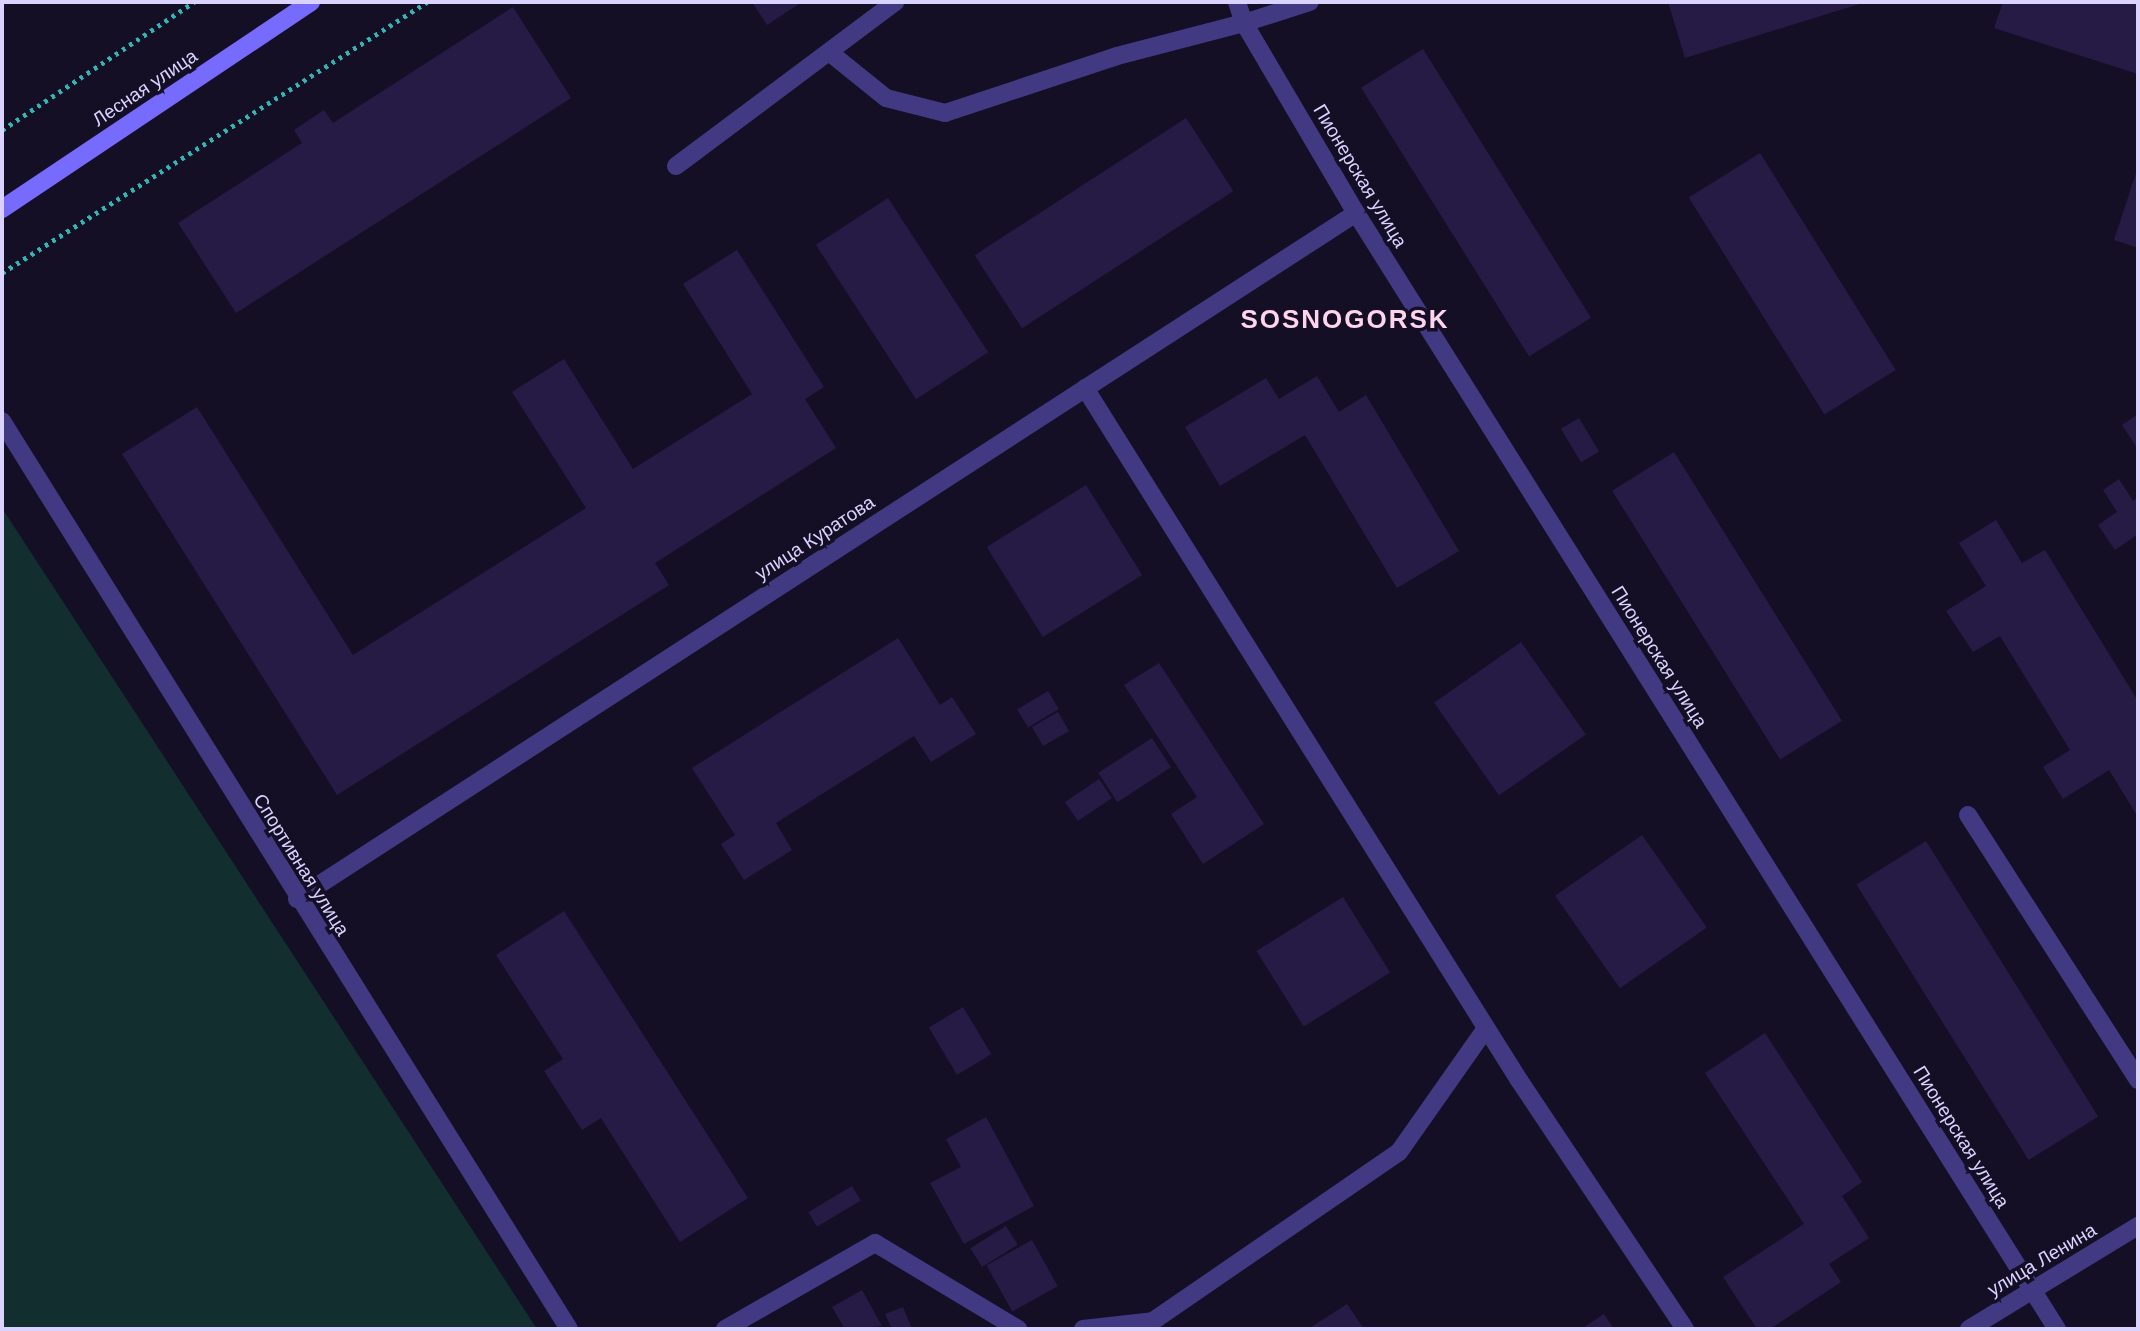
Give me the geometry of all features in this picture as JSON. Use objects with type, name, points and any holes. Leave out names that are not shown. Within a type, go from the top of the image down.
[{"type":"main road","name":"Лесная улица","points":[[2,209],[311,2]]},
{"type":"street","points":[[676,166],[895,2]]},
{"type":"street","name":"Пионерская улица","points":[[1237,2],[1244,23],[1356,213],[2057,1329]]},
{"type":"street","points":[[829,52],[886,98],[945,113],[1117,56],[1244,23],[1310,2]]},
{"type":"street","name":"улица Куратова","points":[[297,899],[1356,213]]},
{"type":"street","points":[[1084,388],[1486,1028],[1685,1329]]},
{"type":"street","name":"Спортивная улица","points":[[2,421],[297,899],[569,1329]]},
{"type":"street","points":[[1968,815],[2138,1080]]},
{"type":"street","points":[[1083,1329],[1153,1321],[1399,1152],[1486,1028]]},
{"type":"street","name":"улица Ленина","points":[[1969,1329],[2138,1226]]},
{"type":"street","points":[[725,1329],[875,1242],[1018,1329]]},
{"type":"path","points":[[2,130],[194,2]]},
{"type":"path","points":[[2,273],[428,2]]},
{"type":"green space","points":[[2,508],[537,1329],[2,1329]]},
{"type":"building","points":[[752,2],[802,2],[767,25]]},
{"type":"building","points":[[1668,2],[1866,2],[1685,58]]},
{"type":"building","points":[[2003,2],[2138,2],[2138,74],[1994,28]]},
{"type":"building","points":[[513,7],[571,98],[236,313],[178,223],[302,143],[294,130],[324,110],[333,123]]},
{"type":"building","points":[[1423,49],[1591,318],[1529,357],[1361,88]]},
{"type":"building","points":[[1186,118],[1233,191],[1022,328],[975,255]]},
{"type":"building","points":[[1760,153],[1896,370],[1824,415],[1689,198]]},
{"type":"building","points":[[2138,167],[2138,248],[2114,240]]},
{"type":"building","points":[[888,198],[988,352],[916,399],[816,245]]},
{"type":"building","points":[[737,250],[824,387],[805,399],[836,448],[655,563],[669,585],[337,795],[122,454],[197,407],[353,655],[586,508],[512,392],[564,359],[633,469],[752,394],[683,284]]},
{"type":"building","points":[[1317,376],[1339,412],[1366,395],[1459,551],[1397,588],[1305,435],[1220,486],[1185,427],[1266,378],[1279,399]]},
{"type":"building","points":[[2138,414],[2138,449],[2122,425]]},
{"type":"building","points":[[1579,418],[1599,451],[1581,462],[1561,429]]},
{"type":"building","points":[[1674,452],[1842,721],[1780,760],[1612,491]]},
{"type":"building","points":[[2119,479],[2133,501],[2138,497],[2138,534],[2115,550],[2098,525],[2117,512],[2103,490]]},
{"type":"building","points":[[1086,485],[1142,575],[1043,637],[987,547]]},
{"type":"building","points":[[1996,520],[2022,563],[2045,550],[2138,701],[2138,817],[2109,770],[2063,799],[2043,767],[2070,750],[2000,636],[1973,652],[1946,611],[1986,586],[1959,543]]},
{"type":"building","points":[[898,638],[940,705],[952,697],[976,734],[931,762],[914,736],[776,823],[792,850],[744,880],[721,844],[735,835],[692,768]]},
{"type":"building","points":[[1521,642],[1586,735],[1499,795],[1434,703]]},
{"type":"building","points":[[1159,663],[1264,824],[1203,864],[1171,814],[1197,797],[1124,685]]},
{"type":"building","points":[[1048,691],[1059,709],[1028,728],[1017,710]]},
{"type":"building","points":[[1058,712],[1069,731],[1043,746],[1032,727]]},
{"type":"building","points":[[1152,738],[1171,767],[1117,802],[1098,773]]},
{"type":"building","points":[[1099,779],[1112,798],[1078,821],[1065,802]]},
{"type":"building","points":[[1642,835],[1707,928],[1620,988],[1555,896]]},
{"type":"building","points":[[1926,841],[2098,1117],[2029,1160],[1856,884]]},
{"type":"building","points":[[1343,897],[1390,972],[1304,1027],[1256,951]]},
{"type":"building","points":[[564,911],[748,1198],[680,1242],[601,1118],[582,1130],[544,1071],[563,1059],[496,955]]},
{"type":"building","points":[[963,1007],[991,1054],[957,1075],[929,1028]]},
{"type":"building","points":[[1765,1033],[1862,1182],[1842,1196],[1869,1238],[1829,1264],[1841,1282],[1770,1329],[1757,1329],[1723,1277],[1804,1224],[1705,1073]]},
{"type":"building","points":[[986,1117],[1034,1206],[964,1244],[930,1183],[961,1167],[946,1139]]},
{"type":"building","points":[[852,1186],[861,1201],[817,1227],[808,1212]]},
{"type":"building","points":[[1006,1226],[1018,1245],[982,1267],[970,1248]]},
{"type":"building","points":[[1032,1240],[1058,1286],[1012,1312],[987,1265]]},
{"type":"building","points":[[862,1290],[882,1326],[845,1329],[832,1307]]},
{"type":"building","points":[[1347,1304],[1364,1329],[1308,1329]]},
{"type":"building","points":[[903,1307],[912,1329],[892,1329],[885,1314]]},
{"type":"building","points":[[1604,1314],[1614,1329],[1581,1329]]},
{"type":"district","name":"SOSNOGORSK","points":[[1345,320]]}]
